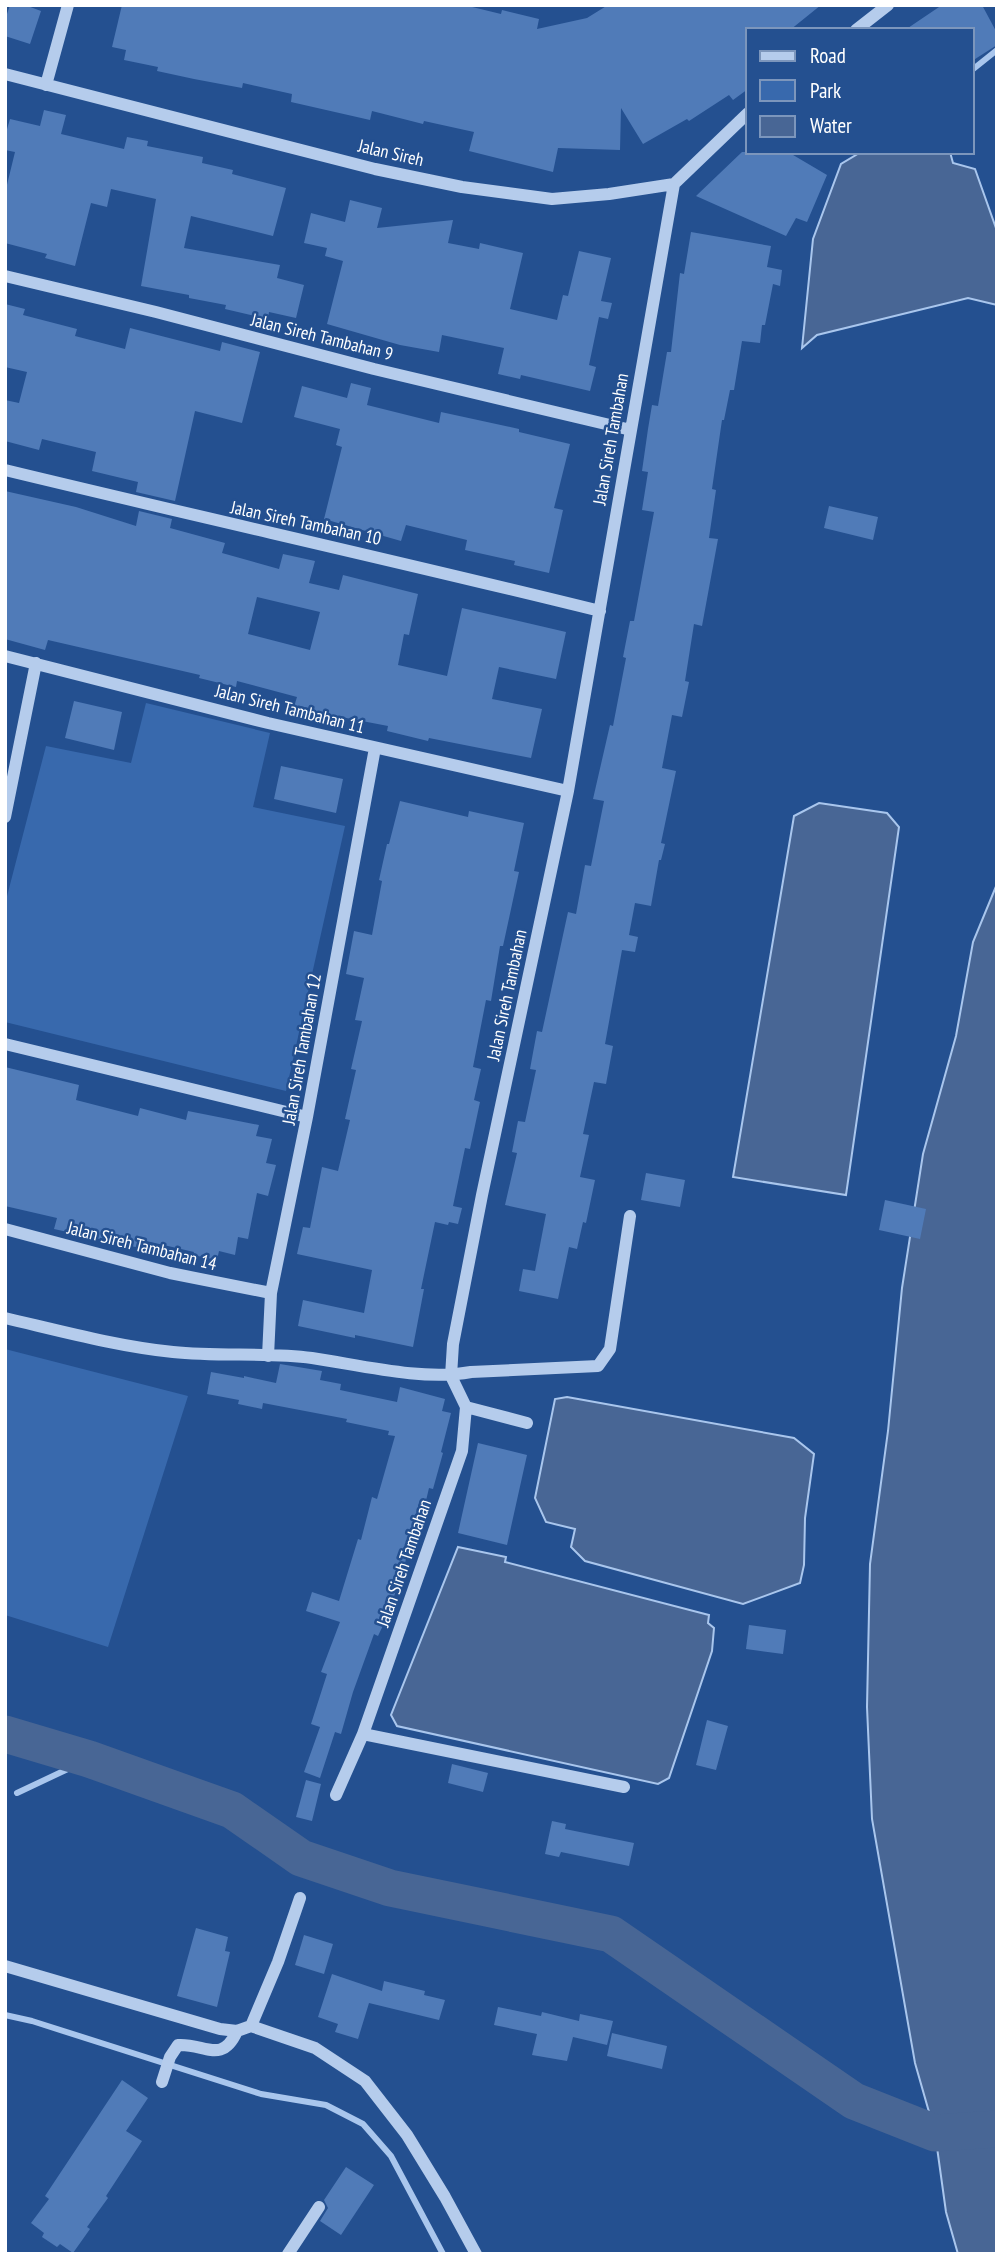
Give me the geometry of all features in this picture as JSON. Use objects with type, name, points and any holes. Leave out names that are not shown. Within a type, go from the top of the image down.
[{"type":"street","points":[[47,85],[68,5]]},
{"type":"street","points":[[859,28],[888,5]]},
{"type":"street","name":"Jalan Sireh","points":[[5,74],[375,169],[462,187],[552,199],[674,184]]},
{"type":"street","points":[[674,184],[746,115]]},
{"type":"street","name":"Jalan Sireh Tambahan","points":[[451,1376],[453,1345],[482,1195],[568,791],[674,184]]},
{"type":"street","name":"Jalan Sireh Tambahan 9","points":[[5,276],[374,369],[631,430]]},
{"type":"street","name":"Jalan Sireh Tambahan 10","points":[[5,470],[394,560],[600,611]]},
{"type":"street","name":"Jalan Sireh Tambahan 11","points":[[5,656],[375,748],[568,791]]},
{"type":"street","points":[[5,817],[36,663]]},
{"type":"street","name":"Jalan Sireh Tambahan 12","points":[[268,1356],[271,1293],[307,1118],[375,748]]},
{"type":"street","points":[[5,1044],[307,1118]]},
{"type":"street","points":[[5,1318],[169,1352],[309,1358],[362,1367],[451,1376],[471,1372],[598,1366],[610,1349],[630,1216]]},
{"type":"street","name":"Jalan Sireh Tambahan 14","points":[[5,1229],[170,1273],[271,1293]]},
{"type":"street","points":[[451,1376],[466,1406],[527,1423]]},
{"type":"street","name":"Jalan Sireh Tambahan","points":[[336,1795],[363,1734],[462,1451],[466,1406]]},
{"type":"street","points":[[363,1734],[624,1787]]},
{"type":"street","points":[[251,2026],[278,1962],[300,1898]]},
{"type":"street","points":[[5,1966],[220,2029],[237,2031],[251,2026],[315,2048],[365,2081],[407,2135],[476,2254]]},
{"type":"street","points":[[162,2082],[170,2057],[178,2045],[219,2051],[227,2048],[237,2031]]},
{"type":"street","points":[[288,2254],[319,2207]]},
{"type":"green space","points":[[146,703],[270,733],[253,807],[345,826],[286,1091],[5,1022],[5,904],[46,746],[131,763]]},
{"type":"green space","points":[[5,1349],[188,1396],[108,1647],[5,1615]]},
{"type":"water","points":[[858,154],[951,154],[953,163],[975,169],[997,231],[997,305],[968,298],[817,335],[802,348],[813,239],[841,164]]},
{"type":"water","points":[[819,803],[887,813],[899,827],[846,1195],[733,1177],[794,816]]},
{"type":"water","points":[[997,884],[997,2254],[958,2254],[946,2212],[935,2133],[915,2063],[872,1819],[867,1707],[870,1564],[888,1431],[902,1288],[923,1154],[956,1036],[973,942]]},
{"type":"water","points":[[567,1397],[794,1438],[814,1454],[800,1583],[743,1604],[585,1561],[571,1547],[575,1529],[546,1522],[535,1498],[555,1399]]},
{"type":"water","points":[[458,1547],[506,1557],[505,1562],[709,1615],[708,1623],[714,1628],[712,1651],[669,1778],[658,1784],[397,1726],[391,1715]]},
{"type":"building","points":[[10,5],[25,5],[41,11],[30,44],[5,36],[5,20]]},
{"type":"building","points":[[122,5],[464,5],[539,19],[537,29],[587,18],[608,5],[821,5],[792,28],[746,28],[746,90],[733,100],[729,95],[689,121],[687,119],[643,144],[621,108],[620,150],[558,148],[553,172],[469,151],[474,132],[424,121],[423,124],[372,111],[370,120],[291,102],[292,94],[243,83],[242,88],[157,71],[158,67],[124,60],[126,50],[112,47]]},
{"type":"building","points":[[942,5],[982,5],[997,33],[997,45],[974,60],[974,28],[908,28]]},
{"type":"building","points":[[44,110],[66,115],[61,134],[124,149],[127,137],[148,141],[147,146],[203,157],[202,163],[233,170],[232,174],[286,188],[273,236],[191,216],[184,248],[280,265],[277,278],[304,285],[296,318],[269,312],[268,319],[225,309],[226,305],[189,298],[189,295],[141,286],[156,199],[111,189],[107,207],[91,203],[75,266],[45,258],[47,254],[5,243],[5,193],[15,152],[5,150],[5,136],[10,119],[40,126]]},
{"type":"building","points":[[742,152],[791,154],[827,175],[807,222],[796,218],[786,236],[696,196]]},
{"type":"building","points":[[350,200],[382,208],[377,228],[453,220],[448,243],[479,249],[480,243],[523,253],[510,309],[557,320],[563,295],[568,296],[579,251],[611,258],[601,301],[612,303],[608,319],[599,317],[589,365],[596,367],[590,391],[521,375],[520,379],[498,374],[504,348],[442,335],[439,352],[400,345],[327,324],[343,261],[325,256],[327,248],[304,243],[311,213],[345,222]]},
{"type":"building","points":[[691,232],[771,246],[767,267],[782,270],[780,286],[773,284],[760,343],[742,341],[734,390],[730,390],[722,420],[712,489],[716,490],[709,538],[718,539],[702,626],[694,624],[685,681],[689,682],[682,717],[672,715],[662,768],[676,771],[661,843],[665,844],[659,860],[651,906],[635,903],[629,935],[638,937],[635,952],[622,950],[605,1044],[613,1046],[606,1084],[594,1082],[583,1134],[589,1135],[580,1177],[595,1180],[586,1223],[583,1222],[577,1249],[569,1247],[558,1299],[519,1291],[523,1269],[535,1271],[546,1214],[505,1205],[517,1153],[512,1152],[518,1121],[525,1122],[536,1070],[530,1069],[537,1031],[542,1032],[568,912],[576,914],[585,865],[591,866],[604,801],[593,799],[610,725],[613,726],[626,658],[623,657],[630,621],[634,621],[654,512],[642,510],[648,472],[642,471],[648,429],[652,405],[658,406],[667,352],[671,352],[680,273],[684,274]]},
{"type":"building","points":[[5,304],[25,309],[23,315],[77,329],[75,336],[125,349],[130,328],[220,351],[222,342],[260,352],[242,423],[195,411],[175,501],[136,492],[138,482],[92,471],[96,452],[42,439],[39,450],[5,441],[5,400],[19,403],[27,372],[5,367]]},
{"type":"building","points":[[351,383],[371,388],[367,405],[439,423],[441,412],[519,429],[519,432],[570,444],[554,508],[563,510],[549,573],[514,565],[515,561],[465,550],[467,540],[406,525],[401,541],[324,519],[342,447],[336,445],[340,429],[294,417],[302,386],[347,398]]},
{"type":"building","points":[[5,491],[76,507],[136,526],[139,511],[172,519],[170,528],[225,543],[222,553],[279,569],[283,554],[315,561],[309,583],[339,590],[343,575],[418,594],[409,635],[404,634],[398,665],[447,676],[462,608],[566,632],[556,679],[499,667],[492,699],[542,709],[531,758],[429,738],[428,741],[387,731],[388,726],[336,716],[334,721],[293,710],[297,697],[237,681],[236,687],[199,678],[200,675],[48,640],[45,650],[5,639]],"holes":[[[257,597],[320,612],[310,650],[248,634]]]},
{"type":"building","points":[[829,506],[878,517],[873,540],[824,528]]},
{"type":"building","points":[[74,701],[122,712],[114,750],[65,738]]},
{"type":"building","points":[[281,766],[343,779],[336,813],[274,799]]},
{"type":"building","points":[[400,801],[468,817],[469,811],[524,823],[514,871],[519,872],[503,946],[500,946],[491,1001],[486,1000],[473,1067],[481,1069],[474,1100],[480,1102],[470,1149],[465,1148],[453,1206],[462,1208],[458,1224],[435,1222],[421,1289],[424,1289],[413,1347],[298,1326],[303,1300],[364,1313],[372,1270],[297,1254],[303,1227],[310,1228],[322,1167],[338,1171],[350,1120],[345,1119],[356,1070],[351,1069],[362,1021],[355,1020],[364,978],[346,974],[354,931],[372,935],[382,881],[379,880]]},
{"type":"building","points":[[5,1067],[79,1085],[76,1100],[138,1116],[140,1108],[186,1120],[188,1111],[259,1125],[256,1136],[272,1139],[266,1163],[276,1165],[268,1196],[257,1193],[248,1239],[238,1237],[235,1255],[219,1251],[217,1260],[142,1240],[140,1248],[54,1229],[57,1218],[5,1206]]},
{"type":"building","points":[[646,1173],[685,1180],[680,1207],[641,1200]]},
{"type":"building","points":[[885,1200],[926,1209],[920,1239],[879,1230]]},
{"type":"building","points":[[280,1364],[322,1371],[320,1380],[341,1384],[340,1390],[397,1402],[400,1387],[445,1399],[442,1411],[451,1413],[433,1489],[429,1488],[424,1509],[419,1507],[404,1567],[387,1617],[378,1636],[374,1634],[341,1734],[335,1732],[320,1778],[304,1772],[320,1727],[311,1724],[327,1674],[321,1672],[340,1622],[306,1611],[312,1592],[339,1601],[358,1539],[361,1540],[372,1497],[377,1499],[395,1436],[388,1435],[389,1431],[346,1422],[347,1419],[263,1403],[262,1409],[238,1404],[239,1400],[207,1394],[211,1372],[276,1383]]},
{"type":"building","points":[[478,1443],[527,1455],[507,1545],[458,1533]]},
{"type":"building","points":[[749,1625],[786,1630],[783,1654],[746,1649]]},
{"type":"building","points":[[707,1720],[728,1726],[716,1770],[696,1765]]},
{"type":"building","points":[[452,1764],[488,1773],[483,1792],[448,1783]]},
{"type":"building","points":[[306,1780],[321,1784],[312,1821],[296,1817]]},
{"type":"building","points":[[552,1821],[566,1824],[565,1829],[634,1843],[629,1866],[561,1852],[559,1857],[545,1854]]},
{"type":"building","points":[[196,1928],[228,1937],[225,1951],[230,1952],[217,2007],[177,1996]]},
{"type":"building","points":[[304,1935],[333,1944],[324,1974],[295,1965]]},
{"type":"building","points":[[332,1974],[382,1991],[384,1981],[425,1991],[424,1995],[445,2000],[439,2020],[369,2003],[358,2039],[335,2032],[338,2024],[318,2017]]},
{"type":"building","points":[[498,2007],[541,2016],[542,2012],[579,2021],[580,2014],[613,2021],[607,2045],[573,2037],[567,2061],[532,2055],[537,2034],[494,2025]]},
{"type":"building","points":[[612,2033],[667,2046],[662,2069],[607,2056]]},
{"type":"building","points":[[122,2080],[148,2098],[126,2131],[142,2141],[73,2253],[42,2237],[44,2233],[31,2223],[49,2199],[45,2196]]},
{"type":"building","points":[[346,2167],[374,2185],[341,2235],[320,2221],[328,2208],[324,2200]]},
{"type":"waterway","points":[[974,68],[997,50]]},
{"type":"waterway","points":[[5,1734],[89,1759],[232,1810],[301,1858],[390,1888],[611,1934],[854,2101],[935,2133],[997,2129]]},
{"type":"waterway","points":[[17,1793],[89,1759]]},
{"type":"waterway","points":[[5,2015],[32,2021],[261,2094],[326,2105],[363,2124],[391,2156],[443,2254]]}]
